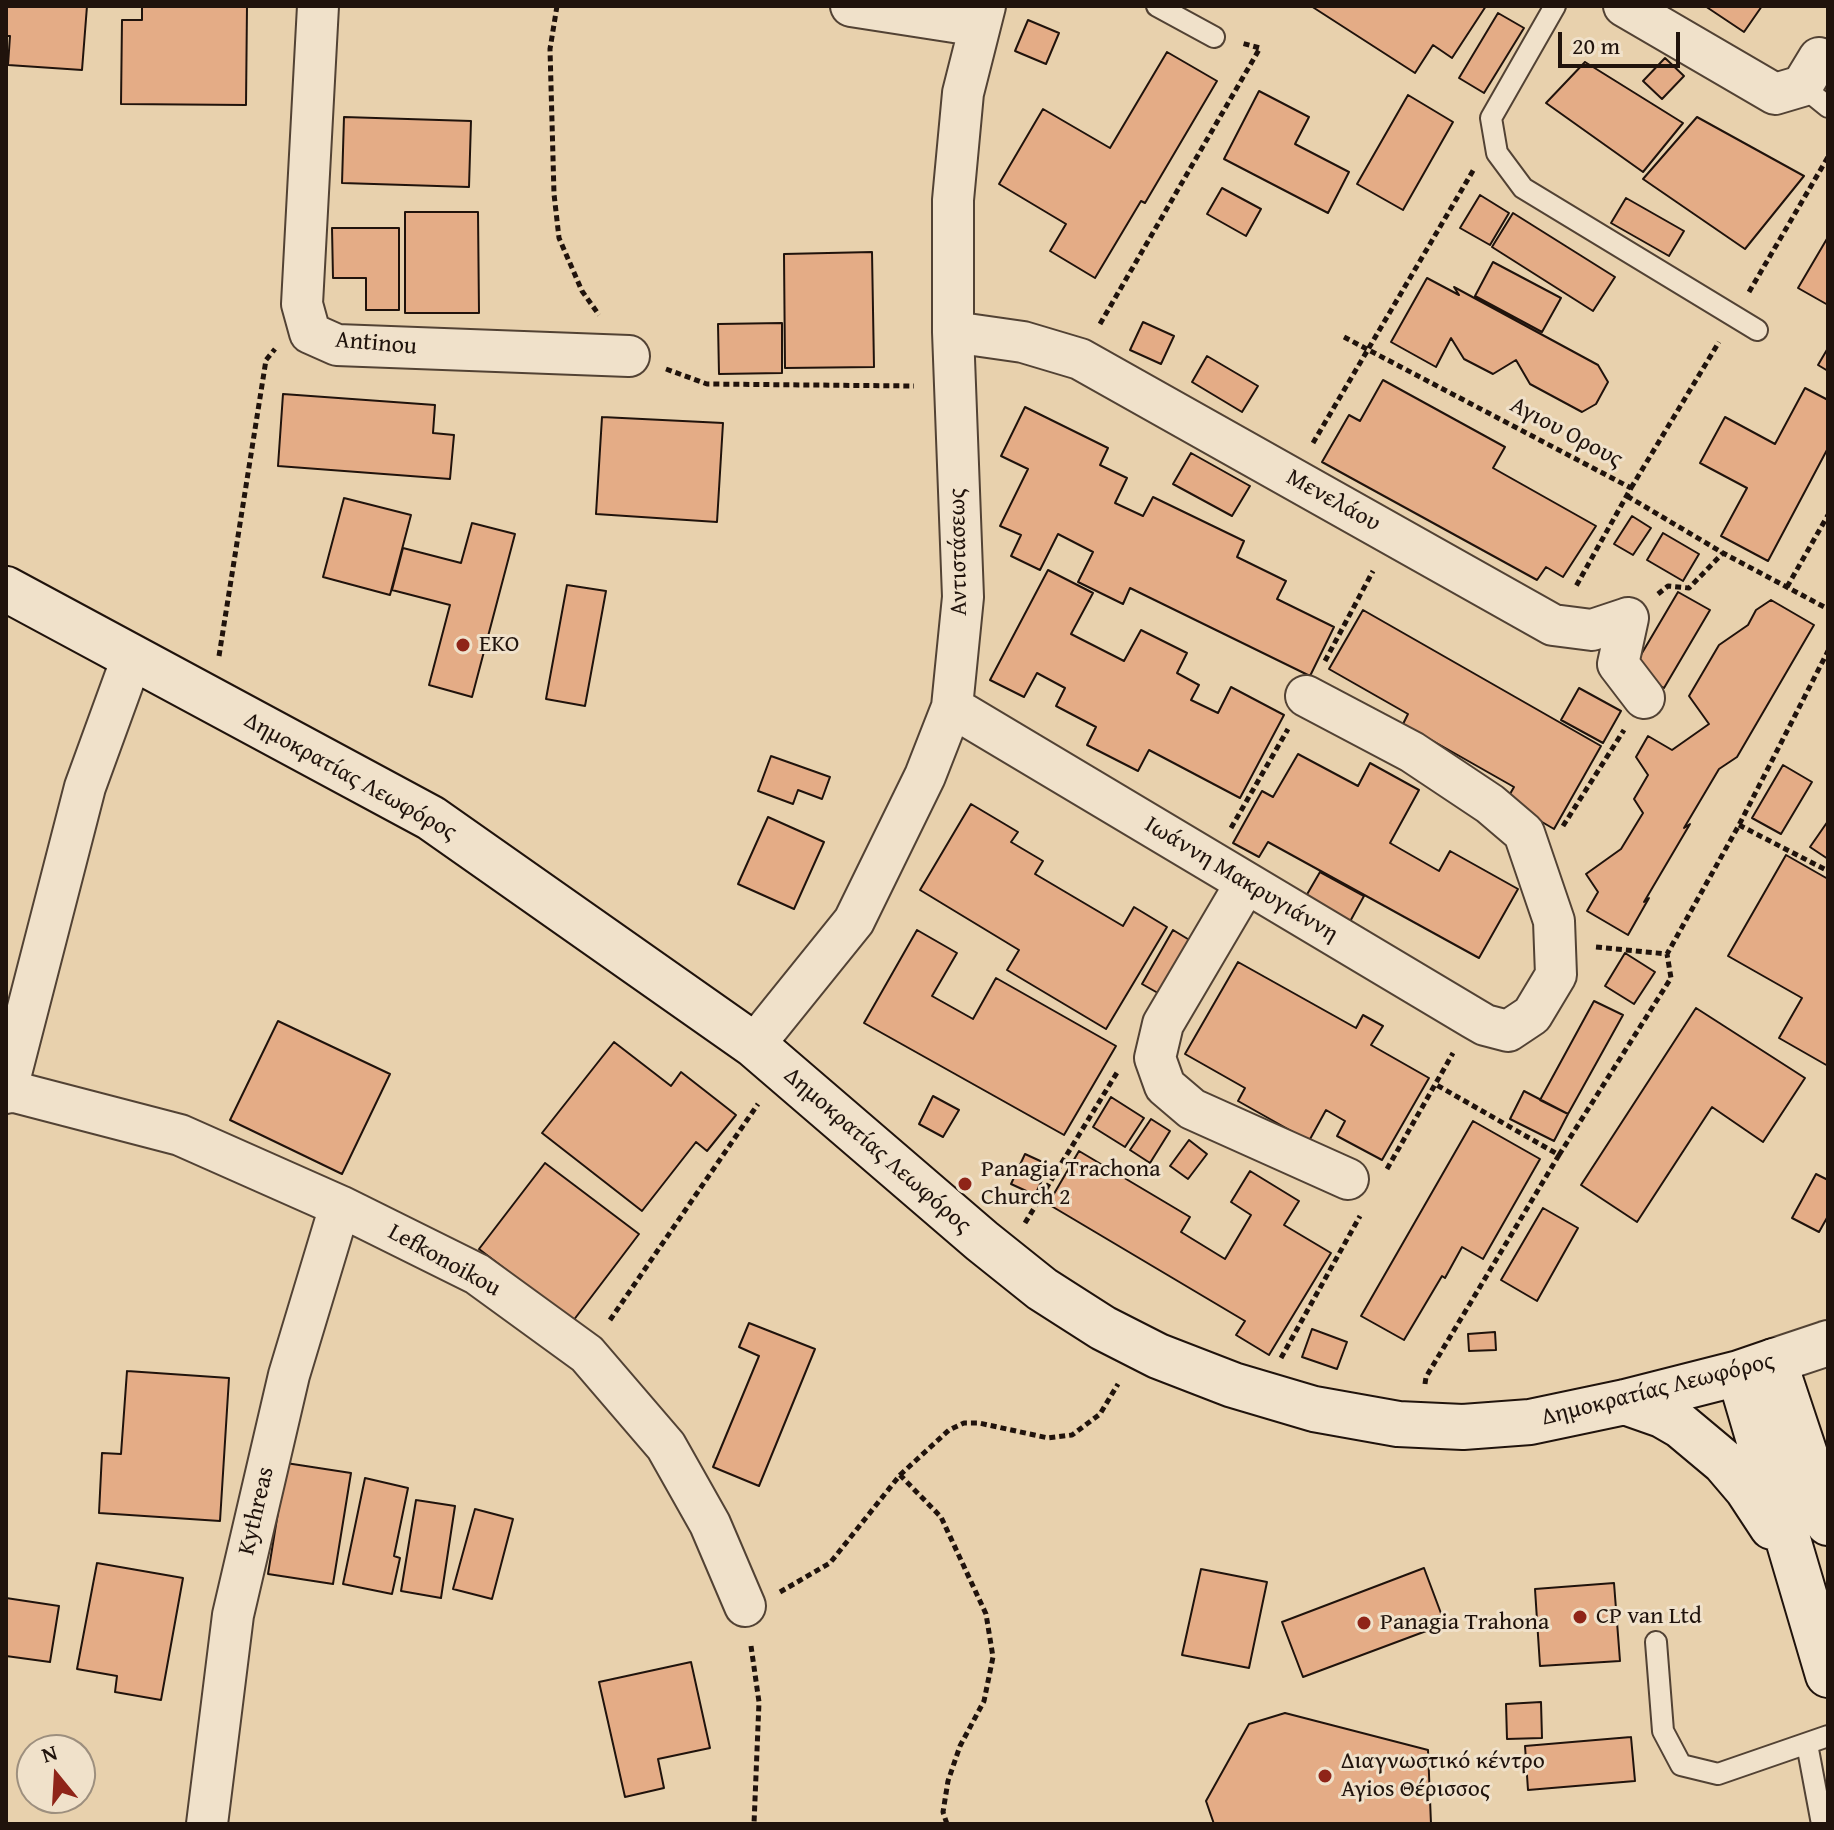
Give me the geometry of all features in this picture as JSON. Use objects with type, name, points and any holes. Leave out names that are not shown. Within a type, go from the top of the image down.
[{"type":"main road","name":"Δημοκρατίας Λεωφόρος","points":[[6,589],[431,818],[768,1057],[1004,1258],[1064,1305],[1141,1347],[1233,1385],[1314,1409],[1398,1424],[1463,1427],[1530,1422],[1625,1402],[1756,1367],[1828,1343]]},
{"type":"main road","points":[[1756,1367],[1828,1522]]},
{"type":"main road","points":[[1756,1367],[1793,1559],[1828,1675]]},
{"type":"main road","points":[[1625,1402],[1662,1415],[1681,1426],[1724,1462],[1747,1489],[1793,1559]]},
{"type":"main road","points":[[1828,1511],[1828,1522]]},
{"type":"street","name":"Antinou","points":[[318,6],[302,304],[310,333],[337,345],[629,356]]},
{"type":"street","points":[[851,6],[982,16]]},
{"type":"street","points":[[1624,6],[1775,94],[1816,84]]},
{"type":"street","name":"Αντιστάσεως","points":[[768,1057],[854,921],[925,776],[952,707],[963,597],[953,332],[953,200],[963,93],[982,16]]},
{"type":"street","name":"Μενελάου","points":[[953,332],[1023,342],[1080,359],[1553,625],[1592,630],[1628,618]]},
{"type":"street","points":[[1628,618],[1618,664],[1644,698]]},
{"type":"street","points":[[6,1092],[85,787],[132,658]]},
{"type":"street","points":[[1306,696],[1412,752],[1490,804],[1524,833],[1554,921],[1554,943]]},
{"type":"street","name":"Ιωάννη Μακρυγιάννη","points":[[952,707],[1485,1025],[1508,1031],[1532,1015],[1556,975],[1554,943]]},
{"type":"street","points":[[1246,883],[1163,1024],[1155,1058],[1165,1086],[1192,1109],[1348,1179]]},
{"type":"street","name":"Lefkonoikou","points":[[6,1092],[180,1135],[340,1206],[477,1274],[587,1354],[666,1446],[710,1524],[745,1606]]},
{"type":"street","name":"Kythreas","points":[[207,1824],[233,1615],[289,1375],[340,1206]]},
{"type":"lane","points":[[1157,6],[1214,37]]},
{"type":"lane","points":[[1555,6],[1491,118],[1497,153],[1523,188],[1757,330]]},
{"type":"lane","points":[[1656,1642],[1663,1731],[1681,1765],[1718,1774],[1828,1736]]},
{"type":"lane","points":[[1807,1744],[1822,1824]]},
{"type":"path","points":[[557,6],[550,49],[554,194],[559,238],[582,291],[629,356],[707,384],[955,386]]},
{"type":"path","points":[[1080,359],[1260,48],[1214,37]]},
{"type":"path","points":[[1292,479],[1477,164],[1497,153]]},
{"type":"path","points":[[212,701],[266,360],[304,314]]},
{"type":"path","name":"Αγιου Ορους","points":[[1344,337],[1631,488],[1553,625]]},
{"type":"path","points":[[1627,496],[1723,553],[1828,609]]},
{"type":"path","points":[[1787,587],[1828,515]]},
{"type":"path","points":[[1628,618],[1668,586],[1689,588],[1723,553]]},
{"type":"path","points":[[1422,1425],[1426,1377],[1559,1155],[1671,978],[1667,954],[1739,825],[1828,651]]},
{"type":"path","points":[[1537,868],[1644,698]]},
{"type":"path","points":[[1739,825],[1828,871]]},
{"type":"path","points":[[1554,943],[1667,954]]},
{"type":"path","points":[[587,1354],[768,1057]]},
{"type":"path","points":[[1004,1258],[1124,1060],[1155,1058]]},
{"type":"path","points":[[1435,1084],[1559,1155]]},
{"type":"path","points":[[754,1824],[759,1702],[745,1606],[790,1587],[830,1563],[900,1475],[949,1430],[964,1423],[979,1423],[1048,1438],[1072,1435],[1100,1414],[1141,1347]]},
{"type":"path","points":[[900,1475],[941,1517],[959,1552],[986,1614],[993,1657],[984,1701],[960,1746],[948,1781],[943,1812],[947,1824]]},
{"type":"building","points":[[6,6],[87,6],[82,70],[8,65],[10,36],[6,36]]},
{"type":"building","points":[[142,6],[247,6],[246,105],[121,104],[122,20],[142,20]]},
{"type":"building","points":[[1311,6],[1486,6],[1452,58],[1433,45],[1415,73]]},
{"type":"building","points":[[1705,6],[1762,6],[1744,32]]},
{"type":"building","points":[[1498,13],[1524,28],[1484,93],[1459,78]]},
{"type":"building","points":[[1028,20],[1059,33],[1046,64],[1015,51]]},
{"type":"building","points":[[1167,52],[1217,81],[1145,203],[1141,201],[1095,278],[1050,251],[1066,224],[999,184],[1043,109],[1110,148]]},
{"type":"building","points":[[1665,58],[1684,76],[1662,99],[1643,81]]},
{"type":"building","points":[[1585,62],[1683,123],[1643,172],[1546,103]]},
{"type":"building","points":[[1259,91],[1309,117],[1295,144],[1349,172],[1328,213],[1224,159]]},
{"type":"building","points":[[1408,95],[1453,122],[1403,210],[1357,184]]},
{"type":"building","points":[[344,117],[471,121],[469,187],[342,183]]},
{"type":"building","points":[[1697,117],[1804,176],[1745,249],[1643,179]]},
{"type":"building","points":[[1222,188],[1261,209],[1246,236],[1207,214]]},
{"type":"building","points":[[1480,195],[1509,213],[1490,245],[1460,228]]},
{"type":"building","points":[[1626,198],[1684,231],[1669,256],[1611,223]]},
{"type":"building","points":[[405,212],[478,212],[479,313],[405,313]]},
{"type":"building","points":[[1513,213],[1615,277],[1593,311],[1492,247]]},
{"type":"building","points":[[332,228],[399,228],[399,310],[366,310],[366,278],[333,278]]},
{"type":"building","points":[[1828,237],[1828,305],[1798,288]]},
{"type":"building","points":[[872,252],[874,367],[785,368],[784,254]]},
{"type":"building","points":[[1493,262],[1561,298],[1542,332],[1475,296]]},
{"type":"building","points":[[1427,278],[1459,295],[1454,287],[1598,365],[1608,382],[1596,404],[1582,412],[1530,384],[1516,360],[1493,374],[1464,359],[1451,338],[1436,367],[1391,342]]},
{"type":"building","points":[[1143,322],[1174,336],[1161,364],[1130,350]]},
{"type":"building","points":[[782,323],[782,373],[719,374],[718,324]]},
{"type":"building","points":[[1828,348],[1828,371],[1818,365]]},
{"type":"building","points":[[1207,356],[1258,386],[1242,412],[1192,382]]},
{"type":"building","points":[[1383,380],[1505,447],[1493,468],[1596,526],[1563,577],[1546,567],[1537,580],[1322,462],[1349,415],[1360,421]]},
{"type":"building","points":[[1805,388],[1828,400],[1828,448],[1768,561],[1721,536],[1747,488],[1700,463],[1725,417],[1775,444]]},
{"type":"building","points":[[283,394],[435,405],[433,433],[454,435],[450,479],[278,466]]},
{"type":"building","points":[[1025,407],[1108,448],[1100,465],[1127,478],[1115,503],[1143,516],[1153,497],[1244,541],[1237,557],[1286,581],[1277,599],[1334,627],[1310,676],[1130,588],[1123,604],[1078,582],[1093,552],[1058,534],[1040,570],[1011,556],[1021,535],[1000,526],[1028,469],[1001,456]]},
{"type":"building","points":[[602,417],[723,423],[717,522],[596,514]]},
{"type":"building","points":[[1191,453],[1250,486],[1232,516],[1173,484]]},
{"type":"building","points":[[344,498],[411,515],[390,595],[323,577]]},
{"type":"building","points":[[1632,516],[1651,528],[1633,555],[1614,544]]},
{"type":"building","name":"EKO","points":[[472,523],[515,534],[472,697],[429,685],[450,605],[392,590],[403,548],[461,563]]},
{"type":"building","points":[[1663,533],[1699,554],[1683,581],[1647,560]]},
{"type":"building","points":[[1048,570],[1093,593],[1071,634],[1124,661],[1141,630],[1187,653],[1177,673],[1199,685],[1191,700],[1218,713],[1231,687],[1284,715],[1240,798],[1149,750],[1138,771],[1087,745],[1096,727],[1056,706],[1065,688],[1037,673],[1024,697],[990,680]]},
{"type":"building","points":[[567,585],[606,591],[585,706],[546,699]]},
{"type":"building","points":[[1678,592],[1710,610],[1664,688],[1632,670]]},
{"type":"building","points":[[1771,600],[1814,625],[1737,757],[1719,769],[1628,935],[1587,911],[1598,892],[1586,874],[1621,849],[1643,813],[1634,799],[1648,775],[1636,757],[1648,736],[1672,750],[1709,724],[1689,696],[1719,645],[1748,625],[1756,610]]},
{"type":"building","points":[[1363,610],[1601,746],[1554,829],[1506,801],[1514,787],[1403,724],[1408,714],[1329,669]]},
{"type":"building","points":[[1579,688],[1621,711],[1603,743],[1561,720]]},
{"type":"building","points":[[1298,754],[1358,786],[1370,763],[1419,790],[1390,843],[1439,871],[1450,851],[1518,889],[1479,958],[1268,842],[1259,857],[1233,843],[1262,791],[1273,797]]},
{"type":"building","points":[[771,756],[830,777],[822,799],[798,790],[793,804],[758,791]]},
{"type":"building","points":[[1783,765],[1812,782],[1781,834],[1752,818]]},
{"type":"building","points":[[971,804],[1018,832],[1011,842],[1043,861],[1035,874],[1123,926],[1134,907],[1167,927],[1106,1029],[1007,970],[1019,950],[920,890]]},
{"type":"building","points":[[768,817],[824,842],[794,909],[738,884]]},
{"type":"building","points":[[1828,821],[1828,859],[1810,847]]},
{"type":"building","points":[[1786,855],[1828,879],[1828,1066],[1779,1038],[1802,998],[1728,956]]},
{"type":"building","points":[[1320,872],[1364,896],[1347,927],[1302,903]]},
{"type":"building","points":[[917,930],[957,953],[932,996],[973,1019],[996,978],[1116,1046],[1064,1135],[864,1023]]},
{"type":"building","points":[[1173,930],[1196,944],[1165,997],[1142,984]]},
{"type":"building","points":[[1625,953],[1655,972],[1634,1004],[1605,986]]},
{"type":"building","points":[[1238,962],[1356,1028],[1363,1015],[1383,1026],[1371,1045],[1429,1078],[1382,1160],[1337,1136],[1345,1121],[1326,1110],[1309,1141],[1238,1101],[1245,1088],[1185,1054]]},
{"type":"building","points":[[1594,1001],[1623,1015],[1568,1114],[1540,1100]]},
{"type":"building","points":[[1696,1008],[1805,1078],[1763,1142],[1712,1107],[1637,1222],[1581,1185]]},
{"type":"building","points":[[278,1021],[390,1074],[342,1174],[230,1120]]},
{"type":"building","points":[[614,1042],[671,1086],[681,1072],[736,1115],[707,1151],[696,1142],[642,1211],[542,1133]]},
{"type":"building","points":[[1524,1091],[1568,1114],[1554,1141],[1510,1119]]},
{"type":"building","points":[[933,1096],[959,1110],[943,1137],[919,1124]]},
{"type":"building","points":[[1111,1097],[1144,1118],[1125,1147],[1093,1127]]},
{"type":"building","points":[[1151,1119],[1170,1131],[1150,1163],[1130,1150]]},
{"type":"building","points":[[1473,1121],[1540,1159],[1483,1259],[1462,1247],[1404,1340],[1361,1316]]},
{"type":"building","points":[[1189,1140],[1207,1154],[1188,1179],[1170,1166]]},
{"type":"building","points":[[1079,1151],[1190,1217],[1181,1232],[1225,1259],[1251,1215],[1231,1202],[1250,1171],[1299,1201],[1284,1225],[1331,1253],[1269,1355],[1236,1335],[1245,1321],[1048,1204]]},
{"type":"building","points":[[1025,1154],[1049,1165],[1035,1195],[1011,1184]]},
{"type":"building","points":[[545,1163],[639,1234],[573,1321],[479,1249]]},
{"type":"building","points":[[1816,1174],[1828,1180],[1828,1216],[1819,1232],[1792,1218]]},
{"type":"building","points":[[1543,1208],[1578,1228],[1537,1301],[1501,1280]]},
{"type":"building","points":[[749,1323],[815,1349],[759,1486],[713,1467],[759,1356],[739,1347]]},
{"type":"building","points":[[1312,1329],[1347,1342],[1337,1369],[1302,1357]]},
{"type":"building","points":[[1495,1332],[1496,1350],[1469,1351],[1468,1334]]},
{"type":"building","points":[[127,1371],[229,1378],[220,1521],[99,1513],[102,1453],[121,1454]]},
{"type":"building","points":[[286,1463],[351,1473],[333,1584],[268,1574]]},
{"type":"building","points":[[365,1478],[408,1488],[394,1556],[400,1558],[392,1594],[343,1584]]},
{"type":"building","points":[[416,1500],[455,1506],[441,1598],[401,1591]]},
{"type":"building","points":[[475,1509],[513,1519],[492,1599],[453,1589]]},
{"type":"building","points":[[97,1563],[183,1578],[161,1700],[115,1692],[117,1676],[77,1669]]},
{"type":"building","name":"Panagia Trahona","points":[[1424,1568],[1445,1624],[1303,1677],[1282,1622]]},
{"type":"building","points":[[1201,1569],[1267,1582],[1249,1668],[1182,1655]]},
{"type":"building","points":[[1614,1583],[1620,1661],[1540,1666],[1535,1589]]},
{"type":"building","points":[[6,1598],[59,1606],[50,1662],[6,1656]]},
{"type":"building","points":[[691,1662],[710,1748],[658,1759],[664,1788],[625,1797],[599,1682]]},
{"type":"building","points":[[1541,1702],[1542,1738],[1507,1739],[1506,1704]]},
{"type":"building","name":"Διαγνωστικό κέντρο Αγios Θέρισσος","points":[[1285,1713],[1428,1750],[1431,1824],[1214,1824],[1206,1801],[1249,1724]]},
{"type":"building","points":[[1631,1737],[1635,1781],[1528,1790],[1525,1746]]},
{"type":"place","name":"EKO","points":[[463,645]]},
{"type":"place","name":"Panagia Trachona Church 2","points":[[965,1184]]},
{"type":"place","name":"CP van Ltd","points":[[1580,1617]]},
{"type":"place","name":"Panagia Trahona","points":[[1364,1623]]},
{"type":"place","name":"Διαγνωστικό κέντρο Αγios Θέρισσος","points":[[1325,1776]]}]
